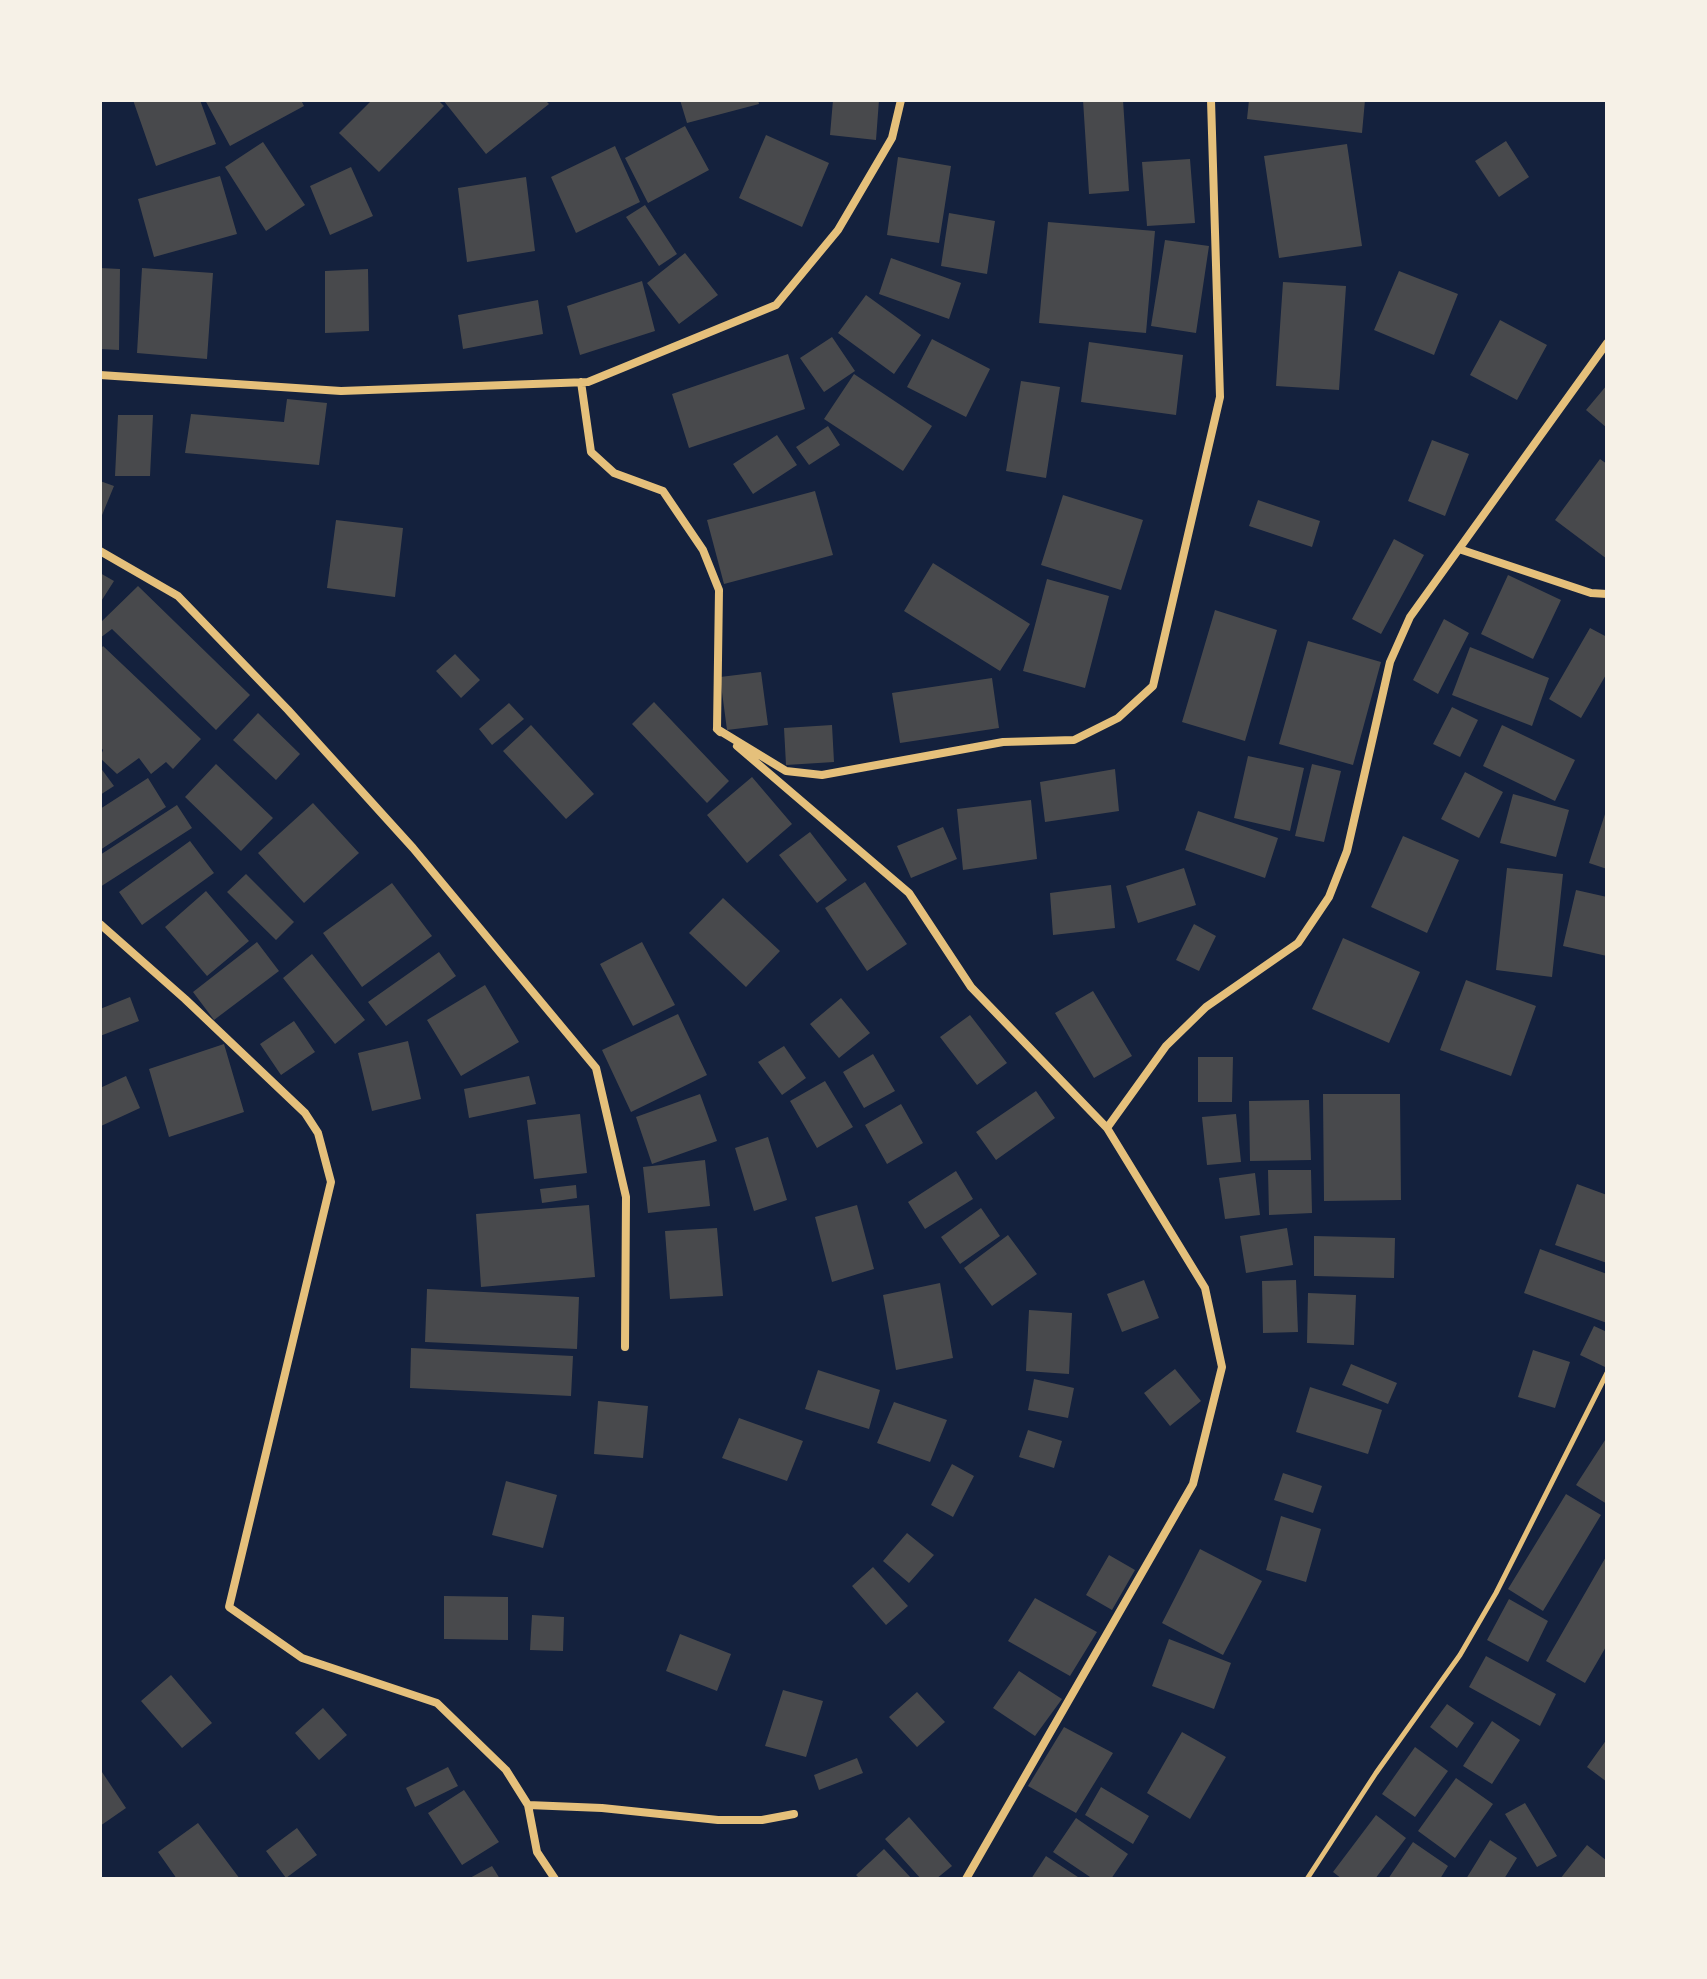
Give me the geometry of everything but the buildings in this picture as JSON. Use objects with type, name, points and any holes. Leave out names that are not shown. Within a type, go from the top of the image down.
[{"type":"street","points":[[100,375],[341,391],[581,382],[776,305],[838,230],[892,138],[901,100]]},
{"type":"street","points":[[717,729],[786,771],[822,775],[1003,742],[1074,740],[1118,718],[1153,686],[1220,397],[1211,100]]},
{"type":"street","points":[[1107,1128],[1166,1046],[1206,1007],[1298,943],[1329,897],[1347,851],[1390,662],[1410,617],[1462,550],[1607,343]]},
{"type":"street","points":[[581,382],[591,452],[614,473],[663,491],[703,550],[719,590],[717,729]]},
{"type":"street","points":[[1462,550],[1591,593],[1607,594]]},
{"type":"street","points":[[100,551],[178,596],[288,710],[413,848],[596,1068],[626,1197],[625,1347]]},
{"type":"street","points":[[717,729],[909,893],[971,987],[1107,1128],[1205,1288],[1222,1367],[1193,1484],[966,1879]]},
{"type":"street","points":[[100,924],[305,1113],[318,1133],[331,1182],[229,1607],[302,1658],[437,1703],[506,1770],[528,1805],[537,1852],[555,1879]]},
{"type":"street","points":[[528,1805],[602,1808],[718,1820],[762,1820],[794,1814]]},
{"type":"path","points":[[1307,1879],[1376,1773],[1460,1655],[1496,1593],[1607,1373]]}]
